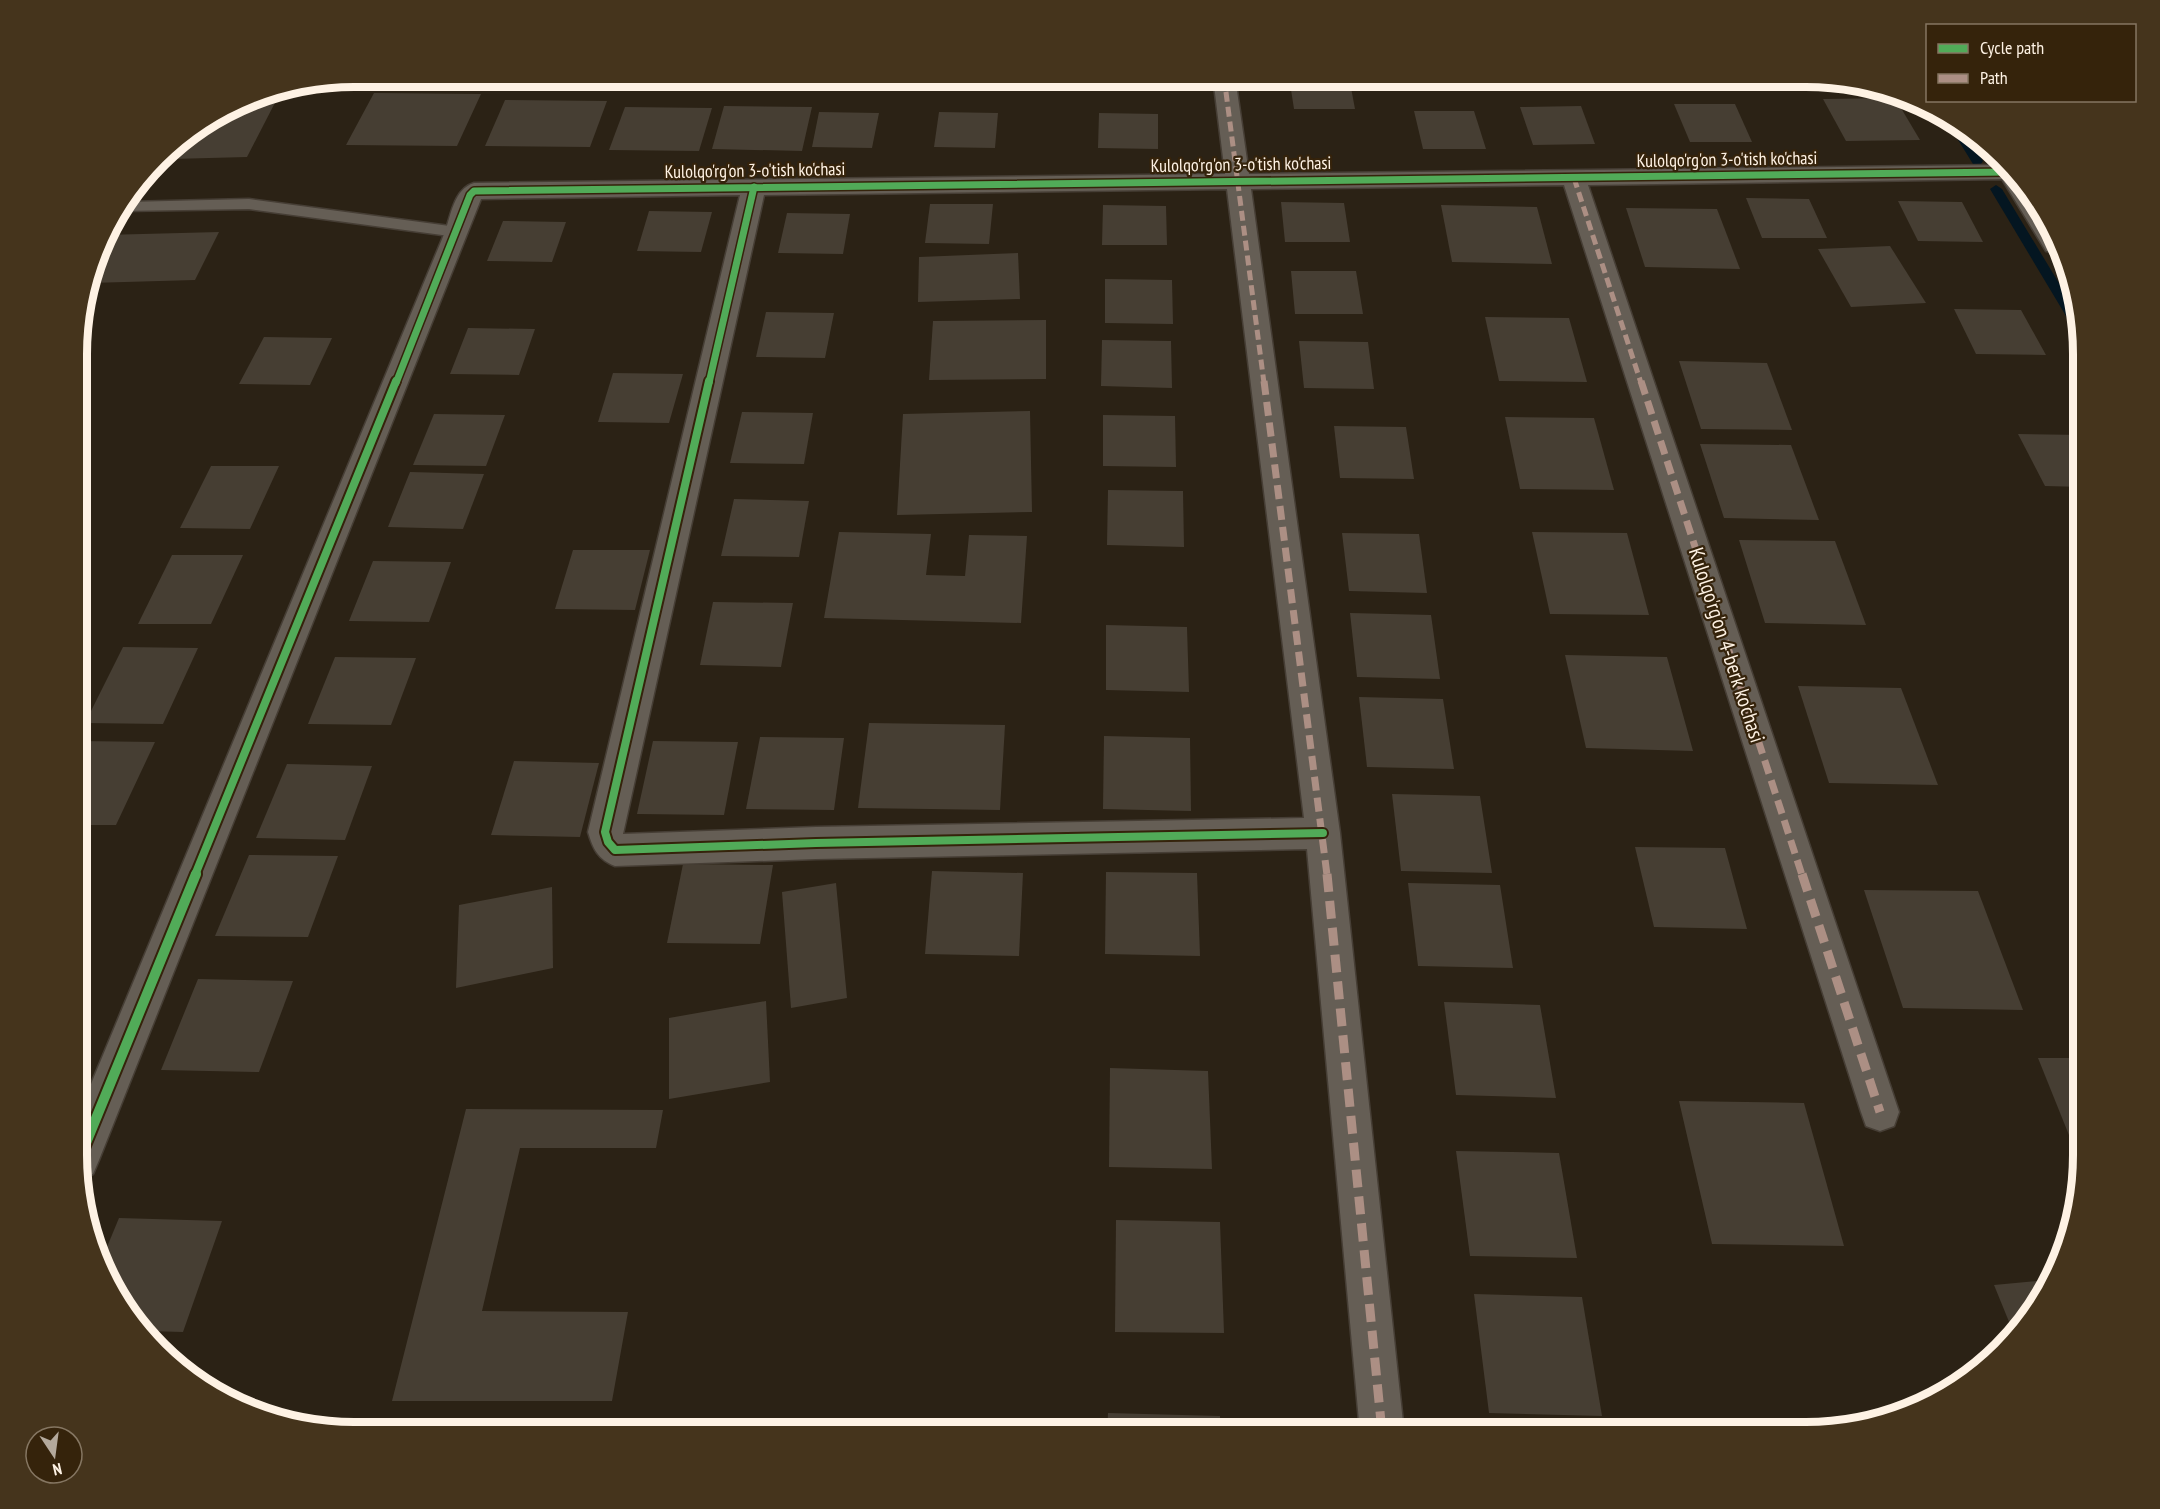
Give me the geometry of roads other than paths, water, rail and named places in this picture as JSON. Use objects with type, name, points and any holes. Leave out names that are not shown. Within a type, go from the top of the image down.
[{"type":"street","points":[[1225,87],[1323,834],[1381,1422]]},
{"type":"street","name":"Kulolqo'rg'on 3-o'tish ko'chasi","points":[[457,232],[470,195],[474,191],[2002,172]]},
{"type":"street","name":"Kulolqo'rg'on 4-berk ko'chasi","points":[[1575,178],[1880,1112]]},
{"type":"street","points":[[754,187],[605,832],[608,842],[615,850],[828,842],[1323,834]]},
{"type":"street","points":[[87,1140],[457,232]]},
{"type":"lane","points":[[131,207],[249,204],[457,232]]},
{"type":"waterway","points":[[1963,138],[1977,161]]},
{"type":"waterway","points":[[1996,189],[2070,311]]}]
